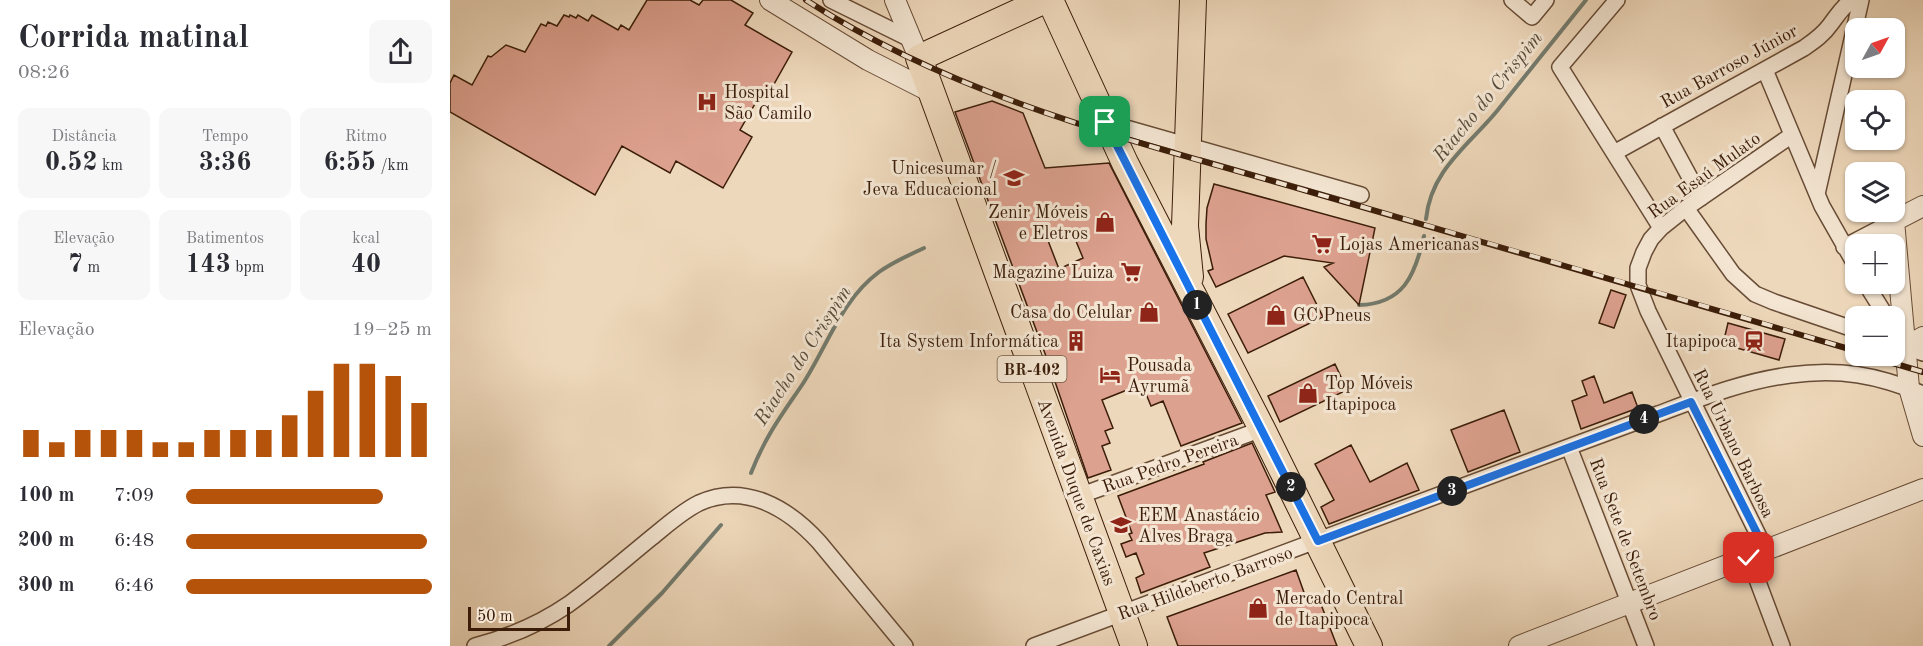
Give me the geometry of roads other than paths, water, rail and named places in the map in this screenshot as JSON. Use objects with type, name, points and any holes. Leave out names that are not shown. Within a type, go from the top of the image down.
[{"type":"main road","points":[[915,49],[1047,0],[1105,122],[1262,429],[1369,646]]},
{"type":"main road","points":[[1192,0],[1186,243],[1194,298]]},
{"type":"main road","name":"Avenida Duque de Caxias","points":[[915,49],[1134,646]]},
{"type":"street","points":[[770,0],[868,60],[931,92]]},
{"type":"street","points":[[831,0],[915,49]]},
{"type":"street","name":"Avenida Duque de Caxias","points":[[895,0],[915,49]]},
{"type":"street","points":[[1512,0],[1532,17],[1546,0]]},
{"type":"street","points":[[1617,0],[1560,67],[1661,228]]},
{"type":"street","name":"Rua Barroso Júnior","points":[[1614,153],[1804,48],[1820,37],[1839,11],[1852,0]]},
{"type":"street","points":[[1817,194],[1861,0]]},
{"type":"street","points":[[1765,70],[1817,194],[1844,247],[1892,222]]},
{"type":"street","points":[[1105,122],[1187,151],[1361,195]]},
{"type":"street","points":[[1662,126],[1701,198]]},
{"type":"street","name":"Rua Esaú Mulato","points":[[1638,285],[1638,268],[1644,252],[1651,239],[1661,228],[1686,208],[1792,135]]},
{"type":"street","points":[[1905,215],[1923,206]]},
{"type":"street","points":[[1686,208],[1733,274],[1755,294],[1845,326]]},
{"type":"street","points":[[1894,222],[1908,348],[1923,436]]},
{"type":"street","name":"Rua Urbano Barbosa","points":[[1638,285],[1757,554],[1782,646]]},
{"type":"street","points":[[1908,348],[1923,337]]},
{"type":"street","name":"Rua Hildeberto Barroso","points":[[1034,646],[1691,402],[1755,382],[1806,373],[1856,373],[1888,380],[1916,391]]},
{"type":"street","name":"Rua Pedro Pereira","points":[[1079,496],[1262,429]]},
{"type":"street","name":"Rua Sete de Setembro","points":[[1569,447],[1646,646]]},
{"type":"street","points":[[1518,646],[1923,489]]},
{"type":"street","points":[[484,645],[515,634],[551,616],[697,504],[717,497],[736,495],[765,501],[786,512],[804,526],[905,646]]},
{"type":"waterway","name":"Riacho do Crispim","points":[[1426,219],[1435,186],[1452,160],[1497,111],[1586,0]]},
{"type":"waterway","name":"Riacho do Crispim","points":[[1359,305],[1386,299],[1405,285],[1416,264],[1424,236]]},
{"type":"waterway","name":"Riacho do Crispim","points":[[751,473],[780,417],[802,385],[854,296],[879,272],[924,248]]},
{"type":"waterway","name":"Riacho do Crispim","points":[[609,646],[662,593],[721,525]]},
{"type":"railway","points":[[806,0],[863,34],[923,64],[1048,113],[1111,134],[1845,348]]},
{"type":"railway","points":[[1903,366],[1923,372]]},
{"type":"place","name":"Hospital São Camilo","points":[[707,102]]},
{"type":"place","name":"Unicesumar / Jeva Educacional","points":[[1014,178]]},
{"type":"place","name":"Zenir Móveis e Eletros","points":[[1105,222]]},
{"type":"place","name":"Lojas Americanas","points":[[1322,244]]},
{"type":"place","name":"Magazine Luiza","points":[[1131,272]]},
{"type":"place","name":"Casa do Celular","points":[[1149,312]]},
{"type":"place","name":"GC Pneus","points":[[1276,315]]},
{"type":"place","name":"Ita System Informática","points":[[1076,341]]},
{"type":"place","name":"Itapipoca","points":[[1754,341]]},
{"type":"place","name":"Pousada Ayrumã","points":[[1110,375]]},
{"type":"place","name":"Top Móveis Itapipoca","points":[[1308,393]]},
{"type":"place","name":"EEM Anastácio Alves Braga","points":[[1121,525]]},
{"type":"place","name":"Mercado Central de Itapipoca","points":[[1258,608]]}]
